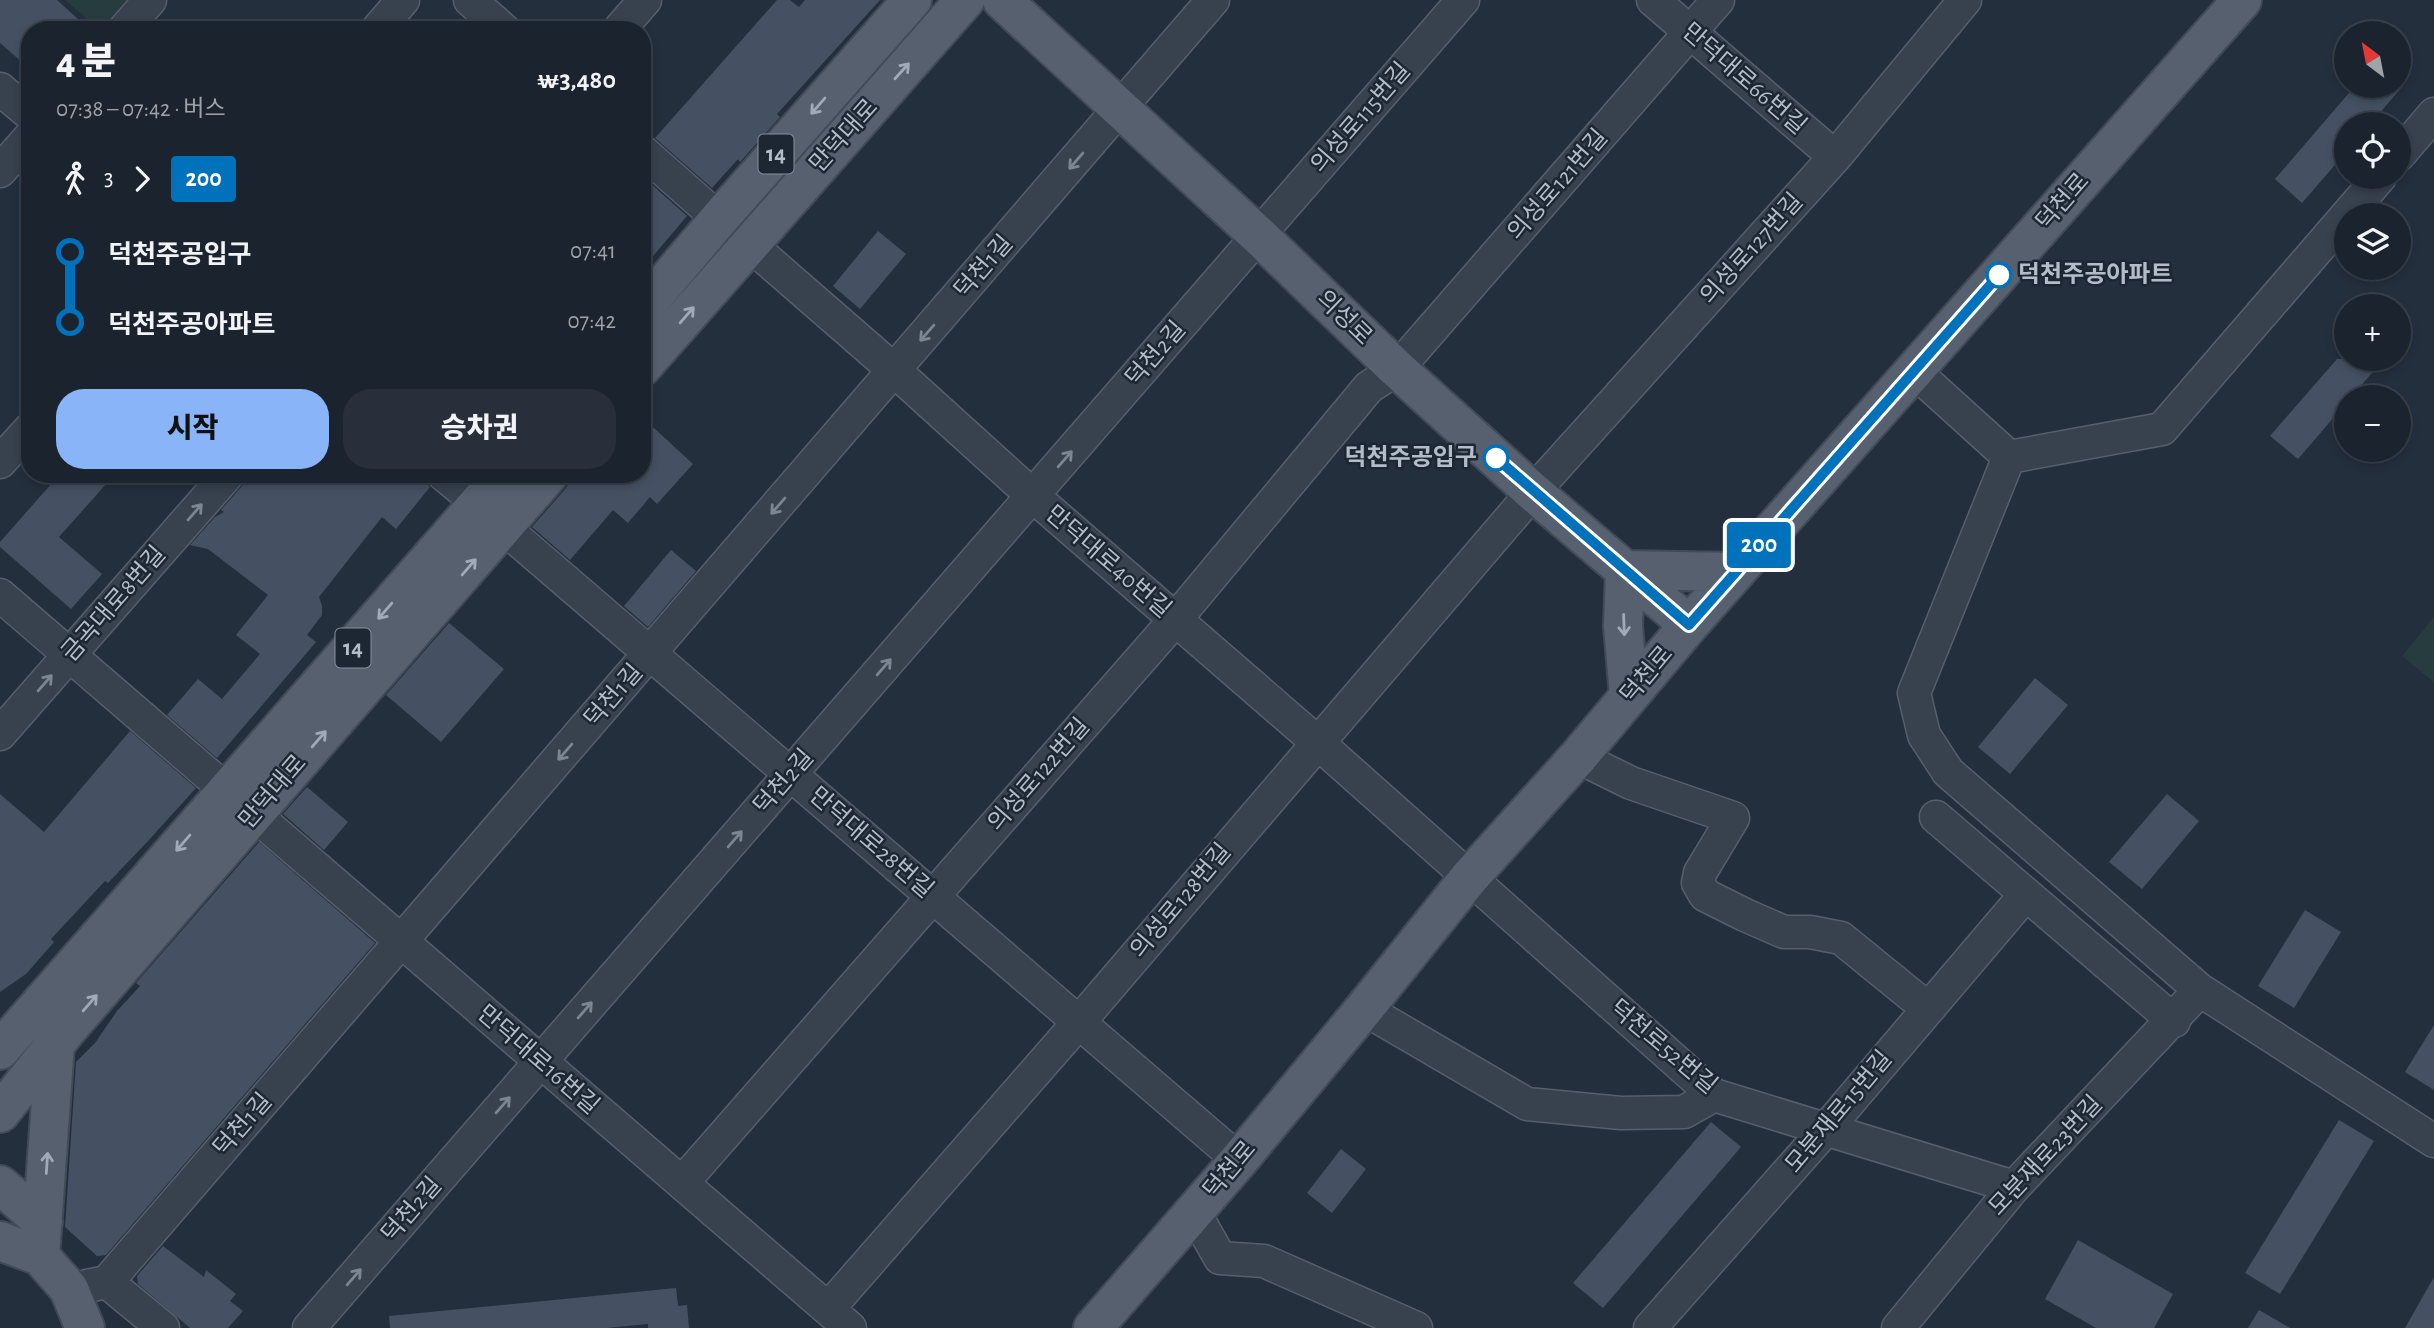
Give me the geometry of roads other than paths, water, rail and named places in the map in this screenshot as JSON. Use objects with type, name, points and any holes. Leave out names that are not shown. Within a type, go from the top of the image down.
[{"type":"main road","name":"만덕대로","points":[[651,299],[912,0]]},
{"type":"main road","name":"만덕대로","points":[[651,357],[965,0]]},
{"type":"main road","name":"덕천로","points":[[1093,1328],[1238,1160],[1469,878],[2242,0]]},
{"type":"main road","name":"의성로","points":[[1000,2],[1259,236],[1397,369],[1533,492],[1689,625]]},
{"type":"main road","name":"만덕대로","points":[[491,516],[501,483]]},
{"type":"main road","name":"만덕대로","points":[[0,1113],[27,1029],[240,803],[491,516],[537,483]]},
{"type":"main road","points":[[1629,696],[1623,626],[1625,570],[1736,572]]},
{"type":"main road","points":[[0,1050],[27,1029]]},
{"type":"main road","points":[[27,1029],[42,1239]]},
{"type":"main road","points":[[0,1185],[42,1239],[74,1314]]},
{"type":"main road","points":[[0,1242],[42,1239]]},
{"type":"street","points":[[132,21],[150,0]]},
{"type":"street","points":[[385,21],[403,0]]},
{"type":"street","points":[[470,0],[494,21]]},
{"type":"street","points":[[627,21],[645,0]]},
{"type":"street","name":"덕천1길","points":[[107,1282],[1213,0]]},
{"type":"street","name":"의성로115번길","points":[[1259,236],[1463,0]]},
{"type":"street","name":"만덕대로66번길","points":[[1653,0],[1835,158]]},
{"type":"street","name":"의성로121번길","points":[[1397,369],[1718,0]]},
{"type":"street","name":"의성로127번길","points":[[1533,492],[1835,158],[1965,0]]},
{"type":"street","points":[[0,89],[21,106]]},
{"type":"street","points":[[2411,141],[2434,114]]},
{"type":"street","points":[[0,171],[21,147]]},
{"type":"street","points":[[651,159],[719,219]]},
{"type":"street","points":[[2009,457],[2162,429],[2370,189]]},
{"type":"street","name":"덕천2길","points":[[309,1328],[1259,236]]},
{"type":"street","name":"만덕대로40번길","points":[[748,244],[1469,878]]},
{"type":"street","name":"의성로122번길","points":[[682,1183],[1175,620],[1369,387],[1397,369]]},
{"type":"street","points":[[1914,370],[2009,457]]},
{"type":"street","points":[[0,462],[21,439]]},
{"type":"street","points":[[2009,457],[1914,693],[1924,735],[1948,772],[2200,990],[2434,1141]]},
{"type":"street","name":"금곡대로8번길","points":[[0,734],[220,483]]},
{"type":"street","name":"만덕대로28번길","points":[[453,483],[1238,1160]]},
{"type":"street","name":"의성로128번길","points":[[839,1318],[1079,1022],[1533,492]]},
{"type":"street","name":"만덕대로16번길","points":[[0,595],[839,1318]]},
{"type":"street","points":[[1578,757],[1631,783],[1733,818],[1700,873],[1699,883],[1705,895],[1784,932],[1810,932],[1841,938],[1927,1008]]},
{"type":"street","points":[[1936,817],[2174,1021]]},
{"type":"street","name":"덕천로52번길","points":[[1469,878],[1714,1095],[2014,1187]]},
{"type":"street","name":"모분재로15번길","points":[[1650,1328],[1827,1128],[2026,894]]},
{"type":"street","name":"모분재로23번길","points":[[1898,1328],[2014,1187],[2174,1021],[2200,990]]},
{"type":"street","points":[[1364,1009],[1527,1104],[1621,1113],[1684,1112],[1714,1095]]},
{"type":"street","points":[[1194,1212],[1220,1258],[1264,1262],[1416,1328]]},
{"type":"street","points":[[74,1314],[107,1282],[163,1328]]},
{"type":"place","name":"덕천주공아파트","points":[[1999,275]]},
{"type":"place","name":"덕천주공입구","points":[[1496,458]]}]
